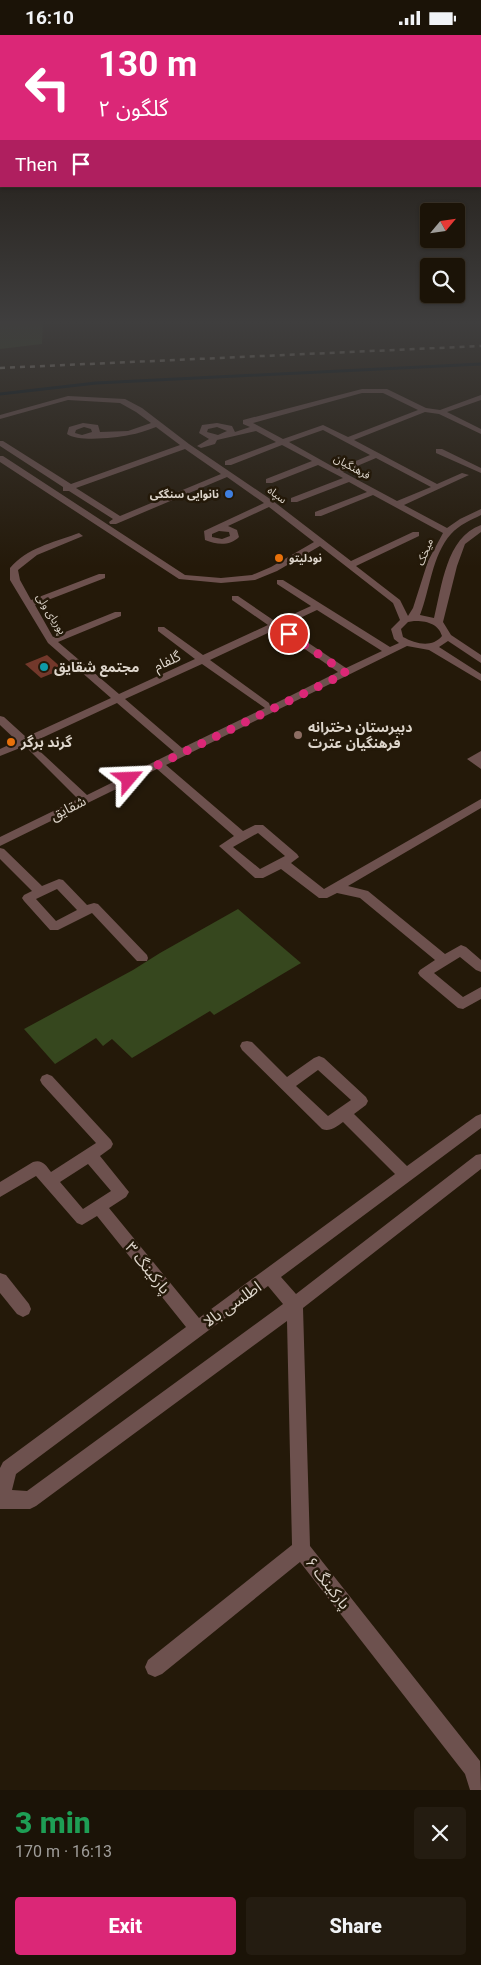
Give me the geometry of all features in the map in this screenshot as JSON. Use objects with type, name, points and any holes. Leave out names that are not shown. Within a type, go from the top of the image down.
[{"type":"street","name":"سپاه","points":[[0,417],[50,403]]},
{"type":"street","name":"سپاه","points":[[126,403],[139,410],[186,446],[270,503],[397,602],[410,619]]},
{"type":"street","name":"فرهنگیان","points":[[317,403],[246,422],[447,533]]},
{"type":"street","name":"فرهنگیان","points":[[409,403],[424,410]]},
{"type":"street","points":[[441,412],[465,403]]},
{"type":"street","points":[[347,440],[424,410],[441,412],[481,432]]},
{"type":"street","points":[[94,435],[129,433],[158,424]]},
{"type":"street","points":[[227,436],[231,430],[226,426],[213,425],[203,429],[206,435],[214,437],[227,436],[257,428]]},
{"type":"street","points":[[228,463],[323,427],[437,487]]},
{"type":"street","points":[[201,446],[212,442],[214,437]]},
{"type":"street","points":[[0,443],[119,519]]},
{"type":"street","points":[[54,493],[186,446]]},
{"type":"street","points":[[439,451],[481,471]]},
{"type":"street","points":[[336,471],[377,455]]},
{"type":"street","points":[[0,457],[182,577],[212,581],[246,579],[266,572],[319,543]]},
{"type":"street","points":[[269,481],[318,461]]},
{"type":"street","points":[[105,526],[228,475]]},
{"type":"street","points":[[396,505],[465,475]]},
{"type":"street","points":[[294,500],[349,479]]},
{"type":"street","points":[[318,514],[372,491]]},
{"type":"street","points":[[217,528],[270,503]]},
{"type":"street","name":"میخک","points":[[406,643],[399,639],[396,629],[410,619],[420,605],[438,545],[447,533],[463,520],[481,513]]},
{"type":"street","points":[[438,623],[452,566],[462,543],[481,528]]},
{"type":"street","points":[[350,565],[416,534]]},
{"type":"street","name":"پوریای ولی","points":[[79,536],[27,556],[13,570],[15,580],[51,641],[181,753]]},
{"type":"street","points":[[29,604],[102,576]]},
{"type":"street","points":[[280,582],[389,651]]},
{"type":"street","points":[[235,599],[276,626]]},
{"type":"street","name":"گلفام","points":[[0,753],[27,744],[118,699],[318,606]]},
{"type":"street","points":[[51,641],[118,614]]},
{"type":"street","points":[[410,619],[429,619],[438,623],[446,629],[447,636],[481,660]]},
{"type":"street","points":[[161,629],[265,705]]},
{"type":"street","points":[[289,634],[346,673]]},
{"type":"street","points":[[406,643],[418,647],[430,647],[441,643],[447,636]]},
{"type":"street","name":"شقایق","points":[[0,842],[406,643]]},
{"type":"street","points":[[430,647],[481,678]]},
{"type":"street","points":[[0,719],[85,800]]},
{"type":"street","points":[[481,754],[472,759],[481,765]]},
{"type":"street","points":[[158,764],[242,837]]},
{"type":"street","points":[[282,863],[323,895],[481,803]]},
{"type":"street","points":[[259,828],[293,857],[282,863],[259,875],[226,846],[259,828]]},
{"type":"street","points":[[0,852],[41,892]]},
{"type":"street","points":[[85,911],[59,883],[28,899],[54,927],[94,907],[142,957]]},
{"type":"street","points":[[336,888],[364,895],[444,961]]},
{"type":"street","points":[[481,967],[460,950],[426,973],[462,1004],[481,993]]},
{"type":"street","points":[[247,1046],[286,1085],[327,1125],[360,1101],[319,1062],[286,1085]]},
{"type":"street","points":[[47,1080],[106,1144],[51,1180]]},
{"type":"street","points":[[343,1113],[406,1175]]},
{"type":"street","name":"اطلسی بالا","points":[[478,1167],[30,1500],[0,1499],[9,1468],[481,1120]]},
{"type":"street","points":[[0,1191],[38,1167],[82,1218],[122,1191],[90,1155]]},
{"type":"street","name":"پارکینگ ۳","points":[[99,1207],[198,1329]]},
{"type":"street","points":[[270,1277],[294,1305]]},
{"type":"street","points":[[0,1280],[23,1309]]},
{"type":"street","name":"پارکینگ ۶","points":[[294,1305],[301,1549],[473,1768],[481,1790]]},
{"type":"street","points":[[155,1667],[301,1549]]},
{"type":"green space","points":[[238,909],[301,963],[214,1015],[210,1011],[132,1058],[112,1039],[103,1046],[96,1038],[55,1064],[24,1029],[133,970]]},
{"type":"building","name":"مجتمع شقایق","points":[[47,655],[63,669],[41,678],[25,664]]},
{"type":"place","name":"نانوایی سنگکی","points":[[229,494]]},
{"type":"place","name":"نودلیتو","points":[[279,558]]},
{"type":"place","name":"مجتمع شقایق","points":[[44,667]]},
{"type":"place","name":"دبیرستان دخترانه فرهنگیان عترت","points":[[298,735]]},
{"type":"place","name":"گرند برگر","points":[[11,742]]},
{"type":"route","points":[[129,779],[346,673],[289,634]]}]
